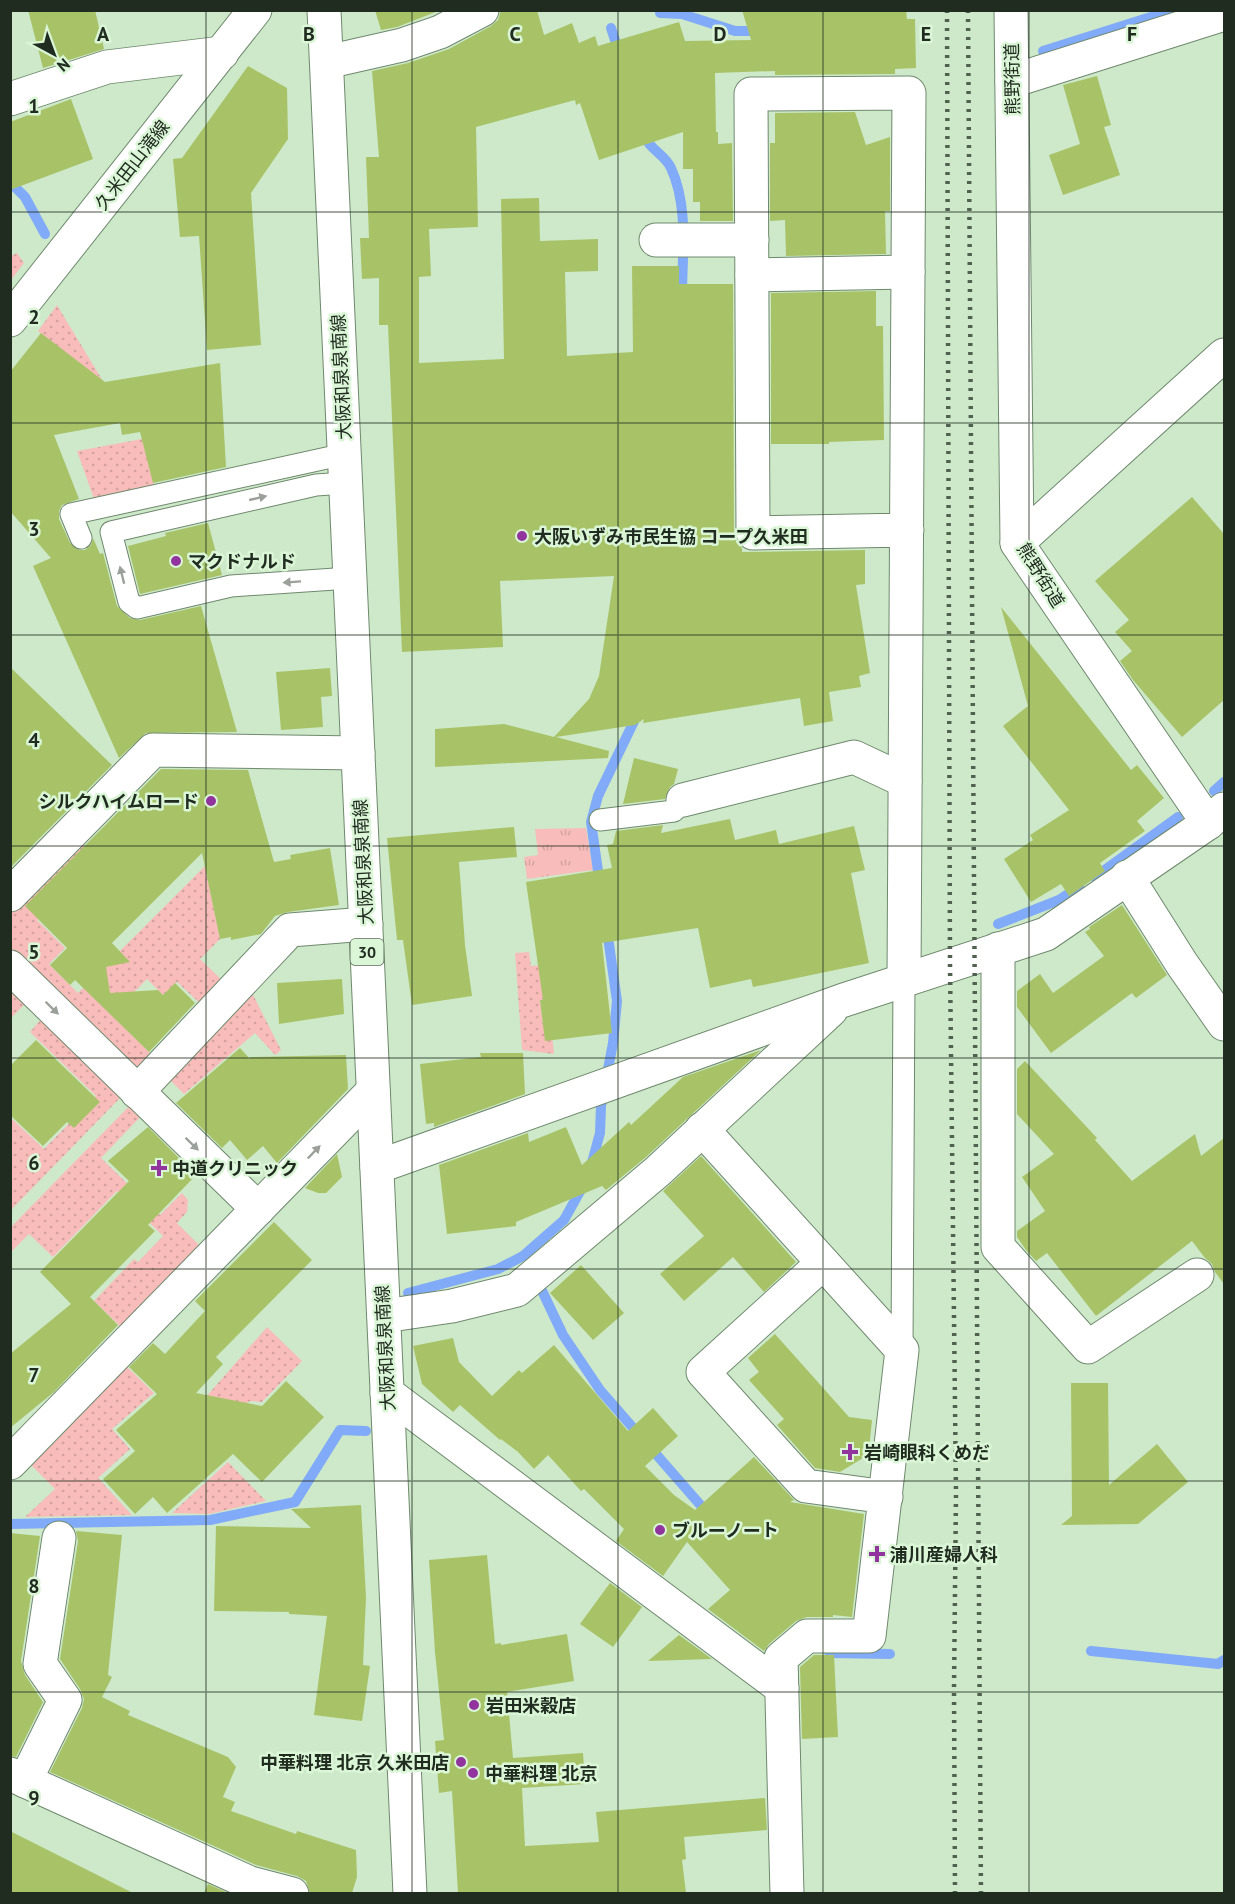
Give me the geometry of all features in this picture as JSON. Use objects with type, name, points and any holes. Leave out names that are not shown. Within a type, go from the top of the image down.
[{"type":"street","name":"久米田山滝線","points":[[10,320],[255,10]]},
{"type":"street","name":"大阪和泉泉南線","points":[[324,10],[410,1893]]},
{"type":"street","points":[[327,62],[402,45],[440,32],[482,10]]},
{"type":"street","name":"熊野街道","points":[[377,1167],[841,1001],[1046,934],[1216,816],[1017,543],[1011,10]]},
{"type":"street","points":[[1012,81],[1224,14]]},
{"type":"street","points":[[10,99],[107,66],[222,53]]},
{"type":"street","points":[[904,980],[907,530],[909,93],[751,94],[753,533],[907,530]]},
{"type":"street","points":[[656,240],[752,240]]},
{"type":"street","points":[[752,275],[908,272]]},
{"type":"street","points":[[1017,543],[1224,355]]},
{"type":"street","points":[[10,895],[153,750],[358,753]]},
{"type":"street","points":[[683,800],[854,757],[905,782]]},
{"type":"street","points":[[1127,877],[1182,964],[1224,1024]]},
{"type":"street","points":[[137,1092],[291,930],[366,924]]},
{"type":"street","points":[[998,949],[998,1247],[1088,1347],[1197,1275]]},
{"type":"street","points":[[10,967],[258,1209]]},
{"type":"street","points":[[384,1316],[452,1306],[517,1290],[658,1171],[841,1001]]},
{"type":"street","points":[[10,1464],[373,1091]]},
{"type":"street","points":[[702,1129],[902,1350],[869,1636],[807,1636],[781,1658],[787,1893]]},
{"type":"street","points":[[823,1263],[703,1371],[806,1486],[886,1497]]},
{"type":"street","points":[[387,1393],[782,1688]]},
{"type":"street","points":[[60,1538],[40,1664],[64,1700],[18,1778],[250,1883],[292,1893]]},
{"type":"lane","points":[[81,538],[71,514],[345,469]]},
{"type":"lane","points":[[345,469],[316,484],[111,532],[129,602],[137,608],[231,586],[350,578]]},
{"type":"lane","points":[[600,820],[674,811],[683,800]]},
{"type":"lane","points":[[902,1350],[904,980]]},
{"type":"green space","points":[[17,253],[24,263],[11,280],[11,256]]},
{"type":"green space","points":[[57,305],[104,383],[38,331]]},
{"type":"green space","points":[[142,439],[154,486],[94,499],[77,451]]},
{"type":"green space","points":[[586,828],[593,870],[527,879],[524,857],[538,855],[535,829]]},
{"type":"green space","points":[[80,841],[98,860],[37,920],[65,948],[49,964],[78,993],[205,866],[220,939],[200,959],[227,985],[205,1008],[177,982],[163,995],[147,979],[112,1015],[157,1060],[137,1080],[11,955],[10,913]]},
{"type":"green space","points":[[529,952],[531,966],[544,965],[548,999],[540,1000],[543,1024],[551,1024],[554,1054],[522,1050],[515,953]]},
{"type":"green space","points":[[10,984],[28,1001],[11,1018],[10,1018]]},
{"type":"green space","points":[[249,987],[281,1050],[275,1055],[255,1033],[184,1094],[164,1074]]},
{"type":"green space","points":[[43,1017],[123,1095],[11,1210],[10,1117],[44,1149],[96,1096],[30,1032]]},
{"type":"green space","points":[[134,1101],[146,1111],[101,1158],[160,1215],[182,1193],[188,1200],[187,1212],[177,1223],[203,1249],[124,1330],[94,1301],[134,1259],[138,1262],[163,1236],[117,1191],[53,1257],[29,1234],[11,1252],[10,1228]]},
{"type":"green space","points":[[267,1327],[302,1361],[262,1402],[250,1401],[238,1409],[185,1421]]},
{"type":"green space","points":[[122,1362],[154,1393],[112,1429],[130,1449],[98,1478],[132,1515],[25,1517],[55,1489],[27,1461]]},
{"type":"green space","points":[[228,1462],[266,1501],[209,1514],[172,1513]]},
{"type":"building","points":[[28,10],[95,10],[104,49],[43,68]]},
{"type":"building","points":[[375,10],[441,10],[397,27],[381,30]]},
{"type":"building","points":[[501,10],[537,10],[544,35],[572,23],[579,43],[595,36],[598,46],[679,22],[685,41],[751,40],[742,10],[906,10],[907,19],[915,19],[916,68],[895,69],[895,74],[775,75],[775,71],[715,73],[718,144],[732,143],[733,221],[700,221],[700,202],[693,202],[693,169],[683,169],[683,132],[599,160],[580,103],[576,105],[575,100],[476,127],[478,227],[429,229],[431,276],[419,277],[419,363],[504,359],[501,199],[539,198],[540,241],[598,239],[598,271],[565,272],[567,356],[633,352],[632,266],[679,266],[679,284],[733,284],[734,533],[737,542],[742,552],[865,550],[865,584],[856,585],[870,673],[859,676],[861,687],[829,692],[833,721],[804,726],[800,698],[643,723],[644,719],[635,725],[556,737],[609,751],[608,758],[435,767],[435,729],[504,724],[554,737],[589,699],[599,676],[614,576],[500,581],[503,647],[402,652],[388,325],[379,325],[379,278],[362,279],[360,238],[369,238],[366,157],[379,157],[372,71],[408,63],[449,49],[491,26],[498,20]]},
{"type":"building","points":[[248,66],[287,88],[288,139],[251,193],[261,345],[207,350],[199,236],[180,237],[173,159],[182,158]]},
{"type":"building","points":[[1097,76],[1111,125],[1104,127],[1120,175],[1063,195],[1049,155],[1080,144],[1063,85]]},
{"type":"building","points":[[71,99],[93,159],[10,190],[10,122]]},
{"type":"building","points":[[855,112],[866,145],[890,137],[890,211],[885,211],[886,254],[786,256],[785,220],[770,221],[770,143],[775,143],[775,113]]},
{"type":"building","points":[[876,291],[876,326],[883,326],[884,440],[829,442],[829,444],[771,444],[771,293]]},
{"type":"building","points":[[41,333],[105,382],[220,363],[226,467],[153,483],[140,432],[122,435],[120,423],[54,435],[79,499],[62,505],[59,511],[59,519],[70,543],[79,550],[85,550],[91,545],[93,538],[100,554],[103,553],[117,606],[130,618],[140,620],[201,606],[237,732],[146,733],[119,758],[33,566],[51,558],[10,511],[10,372]]},
{"type":"building","points":[[1192,497],[1224,534],[1224,700],[1182,737],[1133,680],[1120,661],[1132,651],[1115,632],[1129,620],[1095,581]]},
{"type":"building","name":"マクドナルド","points":[[208,523],[222,575],[140,594],[128,546],[166,536],[165,533]]},
{"type":"building","points":[[1001,607],[1131,770],[1137,765],[1164,798],[1137,821],[1145,831],[1100,863],[1105,871],[1069,896],[1061,884],[1031,902],[1004,859],[1033,840],[1030,835],[1069,810],[1003,726],[1028,706]]},
{"type":"building","points":[[10,667],[112,765],[10,868]]},
{"type":"building","points":[[330,668],[332,696],[321,697],[323,727],[281,730],[276,672]]},
{"type":"building","points":[[634,758],[678,769],[674,784],[670,787],[665,799],[623,804]]},
{"type":"building","points":[[161,769],[248,770],[274,862],[291,859],[290,855],[330,848],[339,905],[288,912],[275,916],[261,934],[231,940],[231,937],[220,939],[202,853],[112,943],[130,962],[106,967],[110,993],[158,990],[163,995],[175,983],[195,1003],[149,1052],[75,980],[70,985],[50,965],[67,948],[25,906]]},
{"type":"building","points":[[730,819],[735,840],[776,830],[779,844],[854,826],[865,870],[851,873],[869,963],[753,987],[751,979],[710,988],[698,928],[602,943],[612,1033],[545,1041],[540,1000],[543,1000],[526,882],[612,868],[607,845],[613,844],[616,831],[663,825],[661,833]]},
{"type":"building","points":[[514,827],[517,857],[459,862],[465,945],[472,996],[412,1005],[403,940],[397,940],[387,838]]},
{"type":"building","points":[[1122,905],[1167,975],[1136,998],[1132,993],[1051,1053],[1017,1007],[1017,991],[1040,974],[1053,993],[1104,956],[1085,932]]},
{"type":"building","points":[[342,979],[344,1014],[279,1024],[277,983]]},
{"type":"building","points":[[36,1040],[100,1102],[74,1128],[67,1122],[43,1146],[10,1115],[10,1066]]},
{"type":"building","points":[[240,1048],[250,1059],[250,1057],[346,1055],[348,1089],[277,1163],[263,1146],[247,1160],[230,1140],[222,1148],[176,1103]]},
{"type":"building","points":[[761,1050],[646,1157],[606,1190],[602,1186],[516,1222],[516,1226],[447,1234],[439,1165],[528,1133],[529,1142],[566,1127],[582,1165],[629,1122],[631,1125],[683,1077]]},
{"type":"building","points":[[480,1053],[523,1053],[525,1094],[434,1127],[434,1123],[426,1124],[420,1064],[481,1057]]},
{"type":"building","points":[[1025,1061],[1097,1138],[1095,1140],[1132,1181],[1195,1134],[1201,1156],[1224,1138],[1224,1284],[1212,1264],[1192,1241],[1096,1316],[1047,1253],[1036,1261],[1026,1250],[1017,1237],[1017,1231],[1045,1211],[1022,1177],[1054,1154],[1017,1114],[1017,1069]]},
{"type":"building","points":[[148,1127],[196,1175],[148,1225],[155,1231],[90,1297],[118,1325],[54,1392],[10,1428],[10,1354],[71,1304],[40,1272],[129,1181],[108,1161]]},
{"type":"building","points":[[337,1154],[342,1177],[326,1193],[318,1193],[305,1188]]},
{"type":"building","points":[[701,1156],[796,1262],[764,1292],[733,1257],[684,1301],[660,1274],[704,1236],[663,1191]]},
{"type":"building","points":[[274,1222],[312,1260],[216,1357],[223,1364],[196,1393],[262,1406],[286,1381],[324,1417],[262,1482],[233,1454],[167,1513],[153,1497],[135,1514],[103,1479],[135,1451],[116,1430],[157,1394],[129,1367],[153,1343],[165,1354],[205,1311],[195,1301]]},
{"type":"building","points":[[581,1265],[624,1313],[593,1340],[550,1293]]},
{"type":"building","points":[[775,1334],[849,1417],[872,1420],[869,1449],[863,1458],[840,1472],[815,1468],[777,1425],[784,1419],[749,1380],[759,1372],[748,1358]]},
{"type":"building","points":[[453,1338],[459,1362],[492,1396],[519,1370],[522,1373],[554,1345],[628,1431],[653,1408],[678,1436],[645,1466],[674,1495],[695,1510],[754,1457],[794,1500],[790,1502],[864,1514],[852,1617],[833,1615],[833,1617],[807,1617],[796,1621],[764,1651],[708,1609],[730,1590],[687,1542],[663,1576],[616,1541],[624,1529],[584,1489],[581,1491],[548,1455],[534,1469],[518,1452],[500,1440],[460,1405],[453,1412],[422,1384],[413,1346]]},
{"type":"building","points":[[1071,1383],[1108,1383],[1109,1485],[1157,1444],[1188,1482],[1138,1524],[1061,1525],[1072,1516]]},
{"type":"building","points":[[361,1505],[366,1597],[363,1665],[370,1666],[362,1721],[314,1715],[327,1616],[289,1614],[289,1612],[214,1611],[216,1526],[311,1528],[291,1509]]},
{"type":"building","points":[[76,1531],[122,1535],[108,1675],[112,1677],[102,1697],[130,1711],[128,1715],[228,1757],[236,1767],[223,1797],[235,1802],[231,1811],[296,1834],[297,1831],[356,1850],[357,1877],[352,1893],[310,1893],[306,1881],[297,1876],[256,1865],[50,1772],[82,1708],[84,1699],[60,1659],[78,1541]]},
{"type":"building","points":[[10,1533],[40,1536],[21,1661],[25,1675],[43,1702],[16,1757],[10,1756]]},
{"type":"building","points":[[487,1555],[495,1644],[501,1643],[501,1645],[567,1634],[574,1681],[507,1692],[513,1758],[583,1753],[585,1784],[522,1788],[525,1846],[599,1842],[596,1812],[765,1798],[767,1830],[684,1837],[686,1859],[682,1860],[686,1893],[458,1893],[452,1791],[439,1793],[435,1741],[444,1740],[429,1560]]},
{"type":"building","points":[[610,1583],[642,1607],[613,1647],[580,1624]]},
{"type":"building","points":[[679,1635],[712,1659],[648,1661]]},
{"type":"building","points":[[814,1655],[834,1655],[838,1737],[802,1739],[800,1667]]},
{"type":"building","points":[[10,1831],[133,1893],[10,1893]]},
{"type":"building","points":[[208,1884],[228,1893],[204,1893]]},
{"type":"waterway","points":[[1043,51],[1173,10]]},
{"type":"waterway","points":[[660,13],[682,14],[735,31],[762,31]]},
{"type":"waterway","points":[[611,28],[620,55]]},
{"type":"waterway","points":[[643,133],[649,144],[668,163],[677,183],[683,231],[682,297]]},
{"type":"waterway","points":[[10,182],[25,197],[45,234]]},
{"type":"waterway","points":[[600,885],[591,822],[598,796],[638,713]]},
{"type":"waterway","points":[[1214,791],[1224,782]]},
{"type":"waterway","points":[[1095,877],[1178,817]]},
{"type":"waterway","points":[[998,924],[1059,900],[1079,887]]},
{"type":"waterway","points":[[591,1166],[600,1133],[601,1106],[613,1043],[617,1001],[607,930]]},
{"type":"waterway","points":[[408,1293],[498,1269],[523,1256],[564,1220],[583,1186]]},
{"type":"waterway","points":[[536,1278],[563,1335],[600,1390],[710,1516]]},
{"type":"waterway","points":[[10,1524],[210,1520],[295,1502],[340,1430],[366,1431]]},
{"type":"waterway","points":[[821,1642],[830,1653],[890,1654]]},
{"type":"waterway","points":[[1091,1651],[1218,1664],[1224,1660]]},
{"type":"railway","points":[[947,10],[950,964],[956,1493],[955,1894]]},
{"type":"railway","points":[[968,10],[981,1894]]},
{"type":"place","name":"大阪いずみ市民生協 コープ久米田","points":[[522,536]]},
{"type":"place","name":"マクドナルド","points":[[176,561]]},
{"type":"place","name":"シルクハイムロード","points":[[211,801]]},
{"type":"place","name":"中道クリニック","points":[[159,1168]]},
{"type":"place","name":"岩崎眼科くめだ","points":[[850,1452]]},
{"type":"place","name":"ブルーノート","points":[[660,1530]]},
{"type":"place","name":"浦川産婦人科","points":[[877,1554]]},
{"type":"place","name":"岩田米穀店","points":[[474,1705]]},
{"type":"place","name":"中華料理 北京 久米田店","points":[[461,1762]]},
{"type":"place","name":"中華料理 北京","points":[[473,1773]]}]
